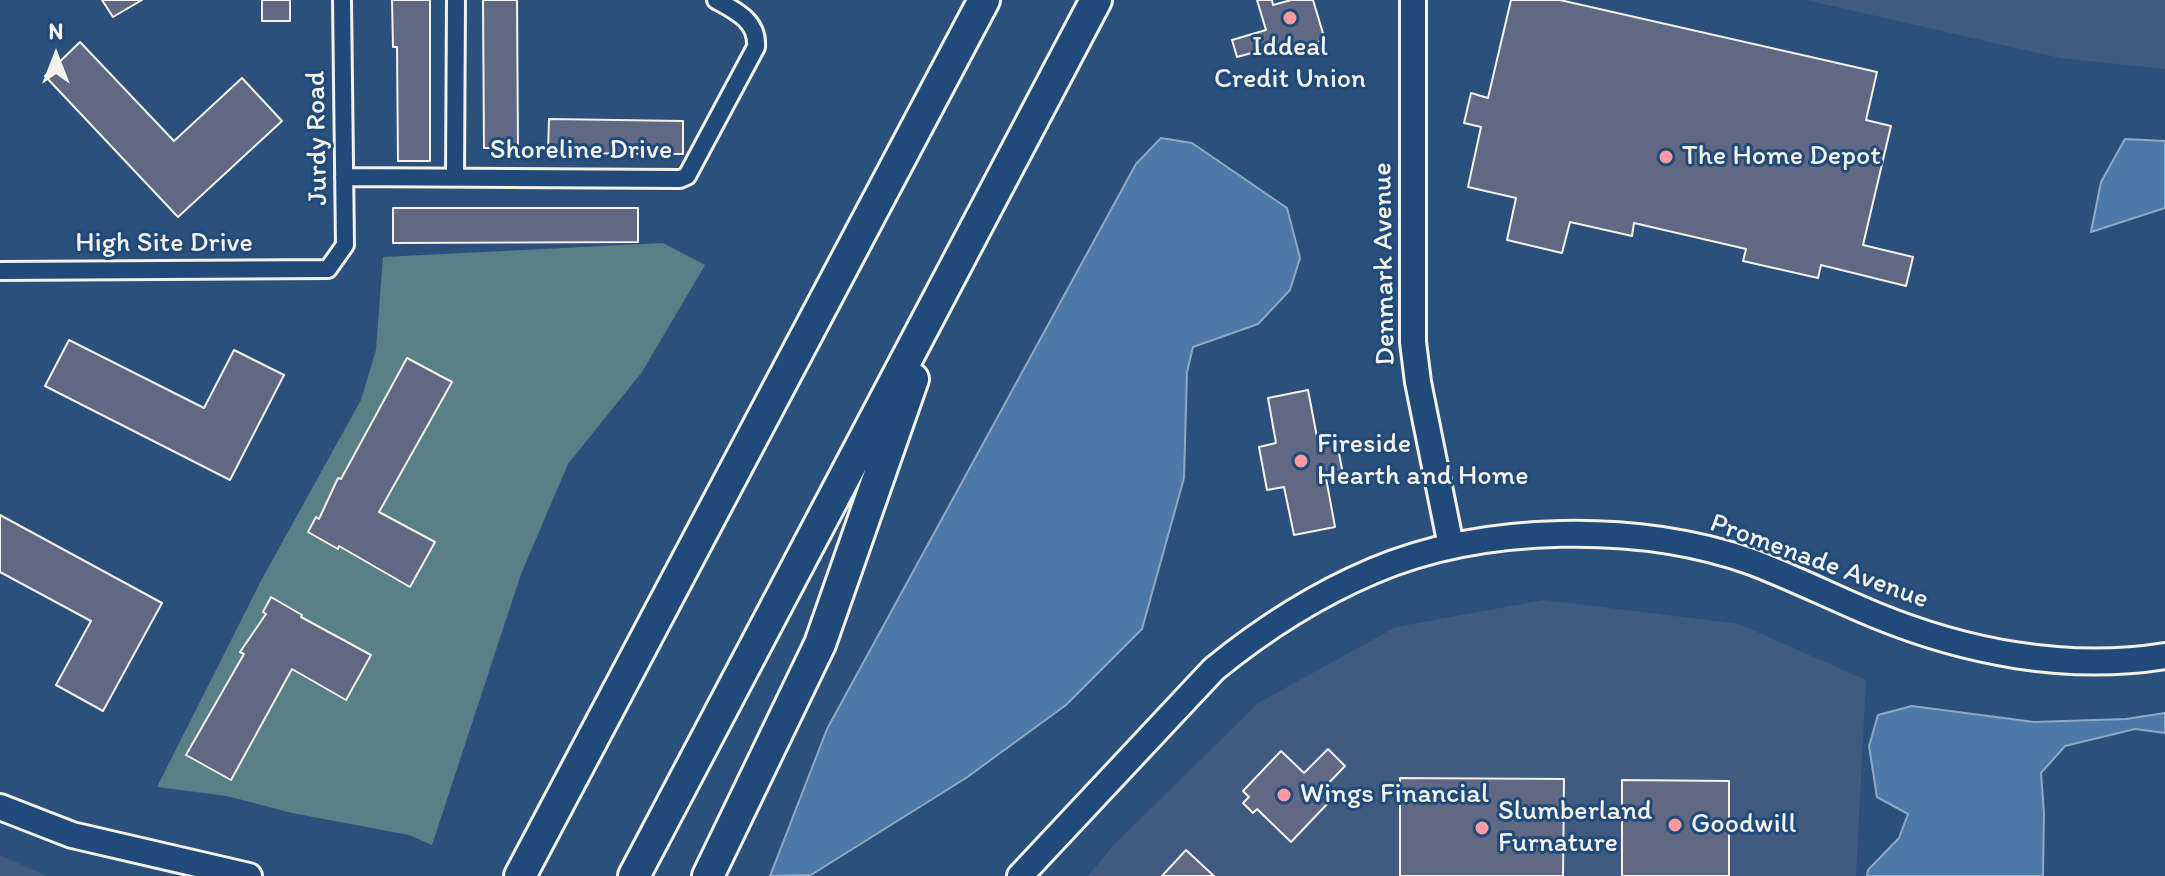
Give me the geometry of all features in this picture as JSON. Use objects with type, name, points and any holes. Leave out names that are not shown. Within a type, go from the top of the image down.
[{"type":"highway","points":[[520,876],[984,0]]},
{"type":"highway","points":[[634,876],[1096,0]]},
{"type":"highway","points":[[708,876],[820,644],[947,283]]},
{"type":"highway","points":[[645,876],[703,744]]},
{"type":"street","name":"Jurdy Road","points":[[328,269],[345,245],[342,0]]},
{"type":"street","name":"Shoreline Drive","points":[[455,177],[456,0]]},
{"type":"street","name":"Shoreline Drive","points":[[344,177],[680,179],[687,176],[756,47],[757,38],[751,24],[716,0]]},
{"type":"street","name":"Denmark Avenue","points":[[1413,0],[1413,342],[1451,546]]},
{"type":"street","name":"High Site Drive","points":[[0,271],[328,269]]},
{"type":"street","name":"Promenade Avenue","points":[[1451,546],[1534,535],[1588,533],[1645,537],[1748,561],[1909,627],[1990,651],[2075,660],[2165,656]]},
{"type":"street","points":[[1020,876],[1214,669],[1271,624],[1375,570],[1451,546]]},
{"type":"street","points":[[0,807],[72,835],[249,876]]},
{"type":"shaded area","points":[[1806,0],[2165,0],[2165,69],[2060,58]]},
{"type":"shaded area","points":[[1161,138],[1192,143],[1287,208],[1300,258],[1290,290],[1258,324],[1193,347],[1187,372],[1184,478],[1142,629],[1066,705],[966,778],[811,875],[770,876],[827,729],[1136,164]]},
{"type":"shaded area","points":[[2125,139],[2165,141],[2165,208],[2091,232],[2101,182]]},
{"type":"shaded area","points":[[1544,600],[1739,624],[1866,680],[1856,876],[1088,876],[1112,847],[1258,703],[1396,627]]},
{"type":"shaded area","points":[[1912,706],[2034,722],[2126,719],[2165,713],[2165,733],[2135,729],[2065,746],[2041,773],[2043,876],[1867,876],[1868,870],[1899,838],[1908,814],[1877,797],[1869,746],[1878,715]]},
{"type":"shaded area","points":[[0,855],[47,876],[0,876]]},
{"type":"green space","points":[[663,243],[705,265],[642,372],[568,464],[521,574],[432,845],[409,835],[292,813],[227,796],[157,787],[263,577],[361,400],[376,350],[383,257]]},
{"type":"building","points":[[102,0],[142,0],[113,17]]},
{"type":"building","points":[[262,0],[290,0],[290,21],[262,21]]},
{"type":"building","points":[[392,0],[430,0],[430,161],[398,161],[397,47],[393,47]]},
{"type":"building","points":[[483,0],[517,0],[518,148],[484,148]]},
{"type":"building","name":"Iddeal Credit Union","points":[[1257,0],[1272,0],[1273,5],[1291,0],[1313,0],[1325,40],[1272,56],[1270,48],[1237,57],[1232,40],[1266,30]]},
{"type":"building","name":"The Home Depot","points":[[1511,0],[1560,0],[1877,72],[1866,120],[1891,126],[1863,245],[1913,257],[1906,286],[1821,265],[1818,278],[1743,261],[1746,249],[1634,223],[1632,236],[1570,222],[1562,253],[1507,240],[1516,198],[1468,187],[1481,127],[1464,123],[1471,93],[1488,98]]},
{"type":"building","points":[[80,42],[174,141],[242,78],[282,121],[178,217],[45,76]]},
{"type":"building","points":[[549,119],[683,121],[683,154],[548,153]]},
{"type":"building","points":[[393,208],[638,208],[638,242],[393,243]]},
{"type":"building","points":[[69,340],[204,408],[234,350],[284,375],[230,480],[45,386]]},
{"type":"building","points":[[407,358],[452,382],[379,512],[435,542],[410,587],[308,532],[316,517],[319,519],[338,478],[341,479]]},
{"type":"building","name":"Fireside Hearth and Home","points":[[1308,390],[1317,437],[1335,433],[1343,474],[1326,478],[1335,527],[1294,535],[1284,487],[1267,490],[1259,447],[1276,443],[1268,398]]},
{"type":"building","points":[[0,515],[162,603],[103,711],[56,685],[91,621],[0,572]]},
{"type":"building","points":[[271,597],[371,655],[346,700],[292,669],[231,780],[186,755],[244,654],[240,652],[266,614],[263,612]]},
{"type":"building","name":"Wings Financial","points":[[1328,749],[1345,766],[1319,793],[1329,802],[1291,842],[1257,809],[1253,813],[1243,803],[1249,797],[1243,791],[1281,751],[1304,773]]},
{"type":"building","name":"Slumberland Furnature","points":[[1400,778],[1564,779],[1563,876],[1400,876]]},
{"type":"building","name":"Goodwill","points":[[1622,780],[1729,781],[1729,876],[1622,876]]},
{"type":"building","points":[[1186,850],[1214,876],[1162,876]]},
{"type":"place","name":"Iddeal Credit Union","points":[[1290,18]]},
{"type":"place","name":"The Home Depot","points":[[1666,157]]},
{"type":"place","name":"Fireside Hearth and Home","points":[[1301,461]]},
{"type":"place","name":"Wings Financial","points":[[1284,795]]},
{"type":"place","name":"Goodwill","points":[[1675,825]]},
{"type":"place","name":"Slumberland Furnature","points":[[1482,828]]}]
